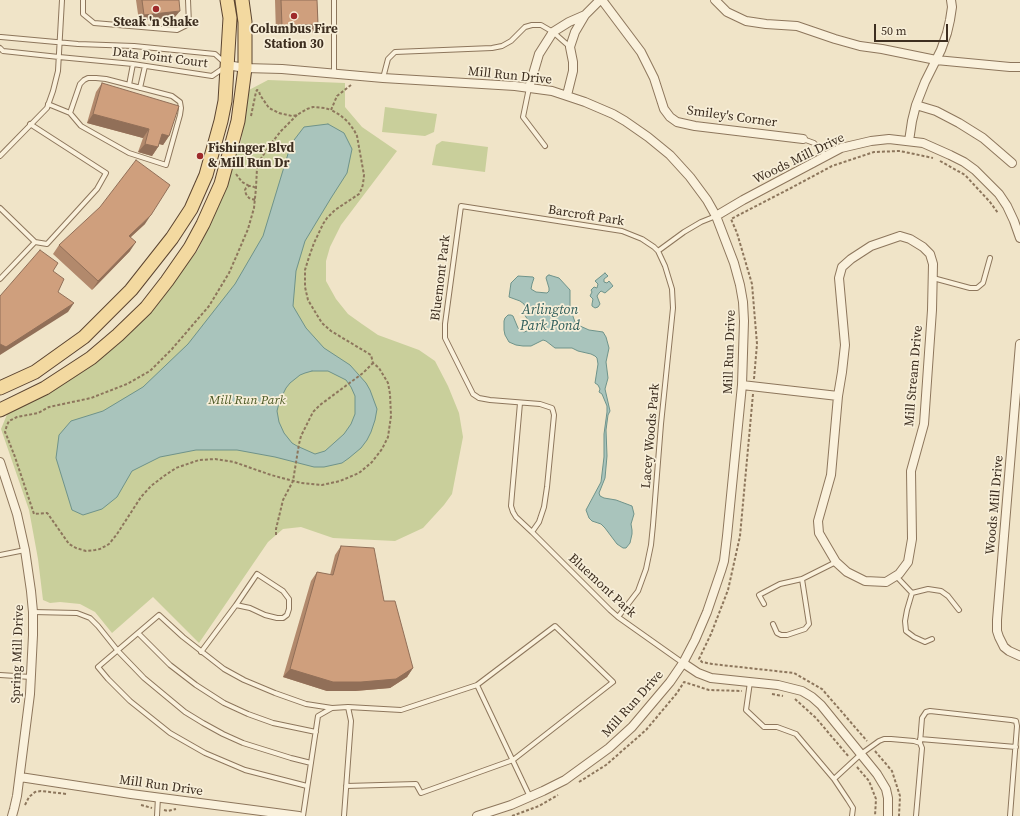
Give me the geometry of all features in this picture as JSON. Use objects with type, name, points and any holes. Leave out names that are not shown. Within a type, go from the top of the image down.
[{"type":"main road","points":[[0,388],[35,372],[84,337],[131,290],[172,238],[191,209],[206,175],[222,121],[225,101],[230,18],[227,0]]},
{"type":"main road","points":[[0,410],[45,388],[91,358],[118,335],[146,308],[190,248],[203,224],[221,184],[238,121],[245,68],[242,0]]},
{"type":"street","points":[[567,95],[573,71],[570,47],[575,32],[585,15],[601,0]]},
{"type":"street","name":"Smiley's Corner","points":[[601,0],[641,52],[654,78],[664,109],[670,117],[677,122],[695,126],[803,139]]},
{"type":"street","points":[[715,0],[727,12],[746,21],[797,26],[860,46],[936,60],[1020,67]]},
{"type":"street","points":[[909,141],[916,105],[925,82],[941,50],[950,20],[952,7],[951,0]]},
{"type":"street","points":[[529,88],[539,54],[553,32],[569,22],[585,15]]},
{"type":"street","name":"Mill Run Drive","points":[[227,65],[245,68],[282,69],[383,78],[529,88],[552,91],[567,95],[614,114],[659,146],[670,156],[690,177],[707,200],[716,216],[734,262],[743,302],[744,321],[742,385],[727,536],[724,561],[707,612],[695,640],[683,663],[670,682],[632,727],[609,748],[565,780],[511,805],[489,814],[477,816]]},
{"type":"street","points":[[916,105],[936,111],[960,123],[983,138],[1012,163]]},
{"type":"street","name":"Woods Mill Drive","points":[[716,216],[841,148],[871,141],[889,139],[923,143],[964,162],[975,170],[999,194],[1007,206],[1020,238]]},
{"type":"street","name":"Mill Stream Drive","points":[[836,562],[819,533],[818,521],[831,475],[838,396],[845,345],[839,278],[842,267],[851,259],[871,246],[900,236],[910,239],[923,247],[930,254],[933,264],[933,278],[924,424],[911,471],[912,539],[908,562],[896,576]]},
{"type":"street","name":"Woods Mill Drive","points":[[1020,344],[997,631],[1004,647],[1020,656]]},
{"type":"street","points":[[742,385],[838,396]]},
{"type":"street","name":"Spring Mill Drive","points":[[0,462],[17,514],[25,550],[33,612],[30,694],[20,777],[12,816]]},
{"type":"street","points":[[836,562],[847,572],[865,581],[886,582],[896,576]]},
{"type":"street","points":[[683,663],[698,673],[711,678],[778,685],[802,691],[812,697],[877,774],[886,789],[888,798],[888,816]]},
{"type":"street","name":"Mill Run Drive","points":[[20,777],[158,798],[299,816]]},
{"type":"lane","points":[[0,156],[47,108],[55,84],[59,58],[62,0]]},
{"type":"lane","points":[[83,0],[83,14],[94,23],[177,30],[189,24],[188,0]]},
{"type":"lane","points":[[334,0],[334,73]]},
{"type":"lane","points":[[383,78],[388,59],[395,52],[492,48],[502,46],[511,41],[525,27],[532,25],[541,25],[553,32],[570,47]]},
{"type":"lane","name":"Data Point Court","points":[[0,37],[134,46],[215,54],[227,65],[212,76],[133,64],[59,58],[3,51],[0,48]]},
{"type":"lane","points":[[129,85],[133,64]]},
{"type":"lane","points":[[140,88],[145,66]]},
{"type":"lane","points":[[48,104],[70,113],[85,129],[130,153],[166,165],[181,108],[180,102],[172,96],[106,79],[88,78],[80,84],[70,113]]},
{"type":"lane","points":[[529,88],[523,117],[545,146]]},
{"type":"lane","points":[[0,208],[36,242],[46,244],[97,189],[106,173],[30,124]]},
{"type":"lane","name":"Smiley's Corner","points":[[803,139],[814,143],[826,156]]},
{"type":"lane","name":"Barcroft Park","points":[[461,206],[622,231],[642,239],[658,251]]},
{"type":"lane","name":"Bluemont Park","points":[[461,206],[444,324],[445,338],[473,394],[485,400],[540,404],[552,408],[554,416],[544,507],[539,522],[532,532]]},
{"type":"lane","points":[[658,251],[700,222],[716,216]]},
{"type":"lane","points":[[0,279],[36,242]]},
{"type":"lane","name":"Lacey Woods Park","points":[[618,617],[638,591],[646,569],[654,525],[661,424],[673,308],[672,289],[665,266],[658,251]]},
{"type":"lane","points":[[933,278],[970,288],[978,288],[983,283],[990,258]]},
{"type":"lane","name":"Bluemont Park","points":[[520,403],[511,506],[513,512],[610,610],[683,663]]},
{"type":"lane","points":[[0,555],[25,550]]},
{"type":"lane","points":[[764,604],[759,595],[780,584],[802,579],[836,562]]},
{"type":"lane","points":[[201,652],[257,574],[283,592],[289,599],[289,609],[287,615],[283,618],[265,615],[250,608],[236,605]]},
{"type":"lane","points":[[896,576],[912,593]]},
{"type":"lane","points":[[773,624],[777,633],[786,635],[805,629],[809,624],[802,579]]},
{"type":"lane","points":[[912,593],[928,589],[941,591],[948,596],[959,610]]},
{"type":"lane","points":[[912,593],[905,620],[906,631],[925,642],[932,639]]},
{"type":"lane","points":[[33,612],[77,613],[90,618],[118,651],[144,678],[185,712],[203,723],[243,743],[311,763]]},
{"type":"lane","points":[[307,786],[245,770],[205,753],[170,733],[130,701],[98,667],[159,615],[182,637],[224,669],[244,680],[275,693],[306,704],[332,708],[348,707],[401,710],[477,685],[555,626],[613,682],[513,760],[421,793],[416,784],[346,786]]},
{"type":"lane","points":[[138,633],[170,665],[196,685],[224,703],[273,723],[316,732]]},
{"type":"lane","points":[[0,675],[31,677]]},
{"type":"lane","points":[[750,682],[746,710],[764,727],[777,727],[796,734],[834,779],[853,808],[852,816]]},
{"type":"lane","points":[[477,685],[530,797]]},
{"type":"lane","points":[[344,816],[351,722],[348,707]]},
{"type":"lane","points":[[303,816],[318,716],[332,708]]},
{"type":"lane","points":[[916,816],[922,748],[920,741],[922,718],[926,712],[930,711],[1011,720],[1016,722],[1016,747],[1010,816]]},
{"type":"lane","points":[[834,779],[861,754],[871,746],[884,739],[1016,747]]},
{"type":"lane","points":[[157,816],[158,798]]},
{"type":"path","points":[[331,110],[337,96],[351,85]]},
{"type":"path","points":[[259,91],[260,96],[265,103],[275,112],[288,116],[297,116]]},
{"type":"path","points":[[313,107],[325,108],[340,115],[348,122],[357,136],[364,175],[362,188],[359,194],[326,218],[309,256],[305,270],[305,287],[307,296],[316,315],[331,331],[371,355],[373,362],[386,378],[392,411],[388,437],[382,449],[372,462],[355,475],[330,484],[318,485],[304,484],[238,463],[223,460],[202,459],[182,465],[164,476],[148,489],[138,502],[121,530],[109,544],[100,549],[86,551],[76,548],[69,544],[47,513],[39,515],[34,514],[5,432],[9,421],[17,417],[38,413],[49,407],[86,400],[103,394],[150,371],[172,350],[203,313],[221,287],[236,258],[248,229],[254,208],[257,168],[261,157],[281,131],[297,116],[313,107]]},
{"type":"path","points":[[898,816],[900,796],[892,772],[822,689],[794,673],[712,664],[702,662],[699,659],[711,634],[728,590],[740,536],[757,344],[752,284],[737,233],[731,219],[832,166],[874,152],[900,151],[935,158],[965,176],[990,202],[998,213]]},
{"type":"path","points":[[255,200],[249,198],[244,190],[249,186],[256,188]]},
{"type":"path","points":[[276,535],[283,500],[293,481],[299,444],[313,412],[320,405],[363,373],[373,362]]},
{"type":"path","points":[[579,782],[606,765],[646,730],[677,693],[684,682],[709,690],[773,694],[784,697]]},
{"type":"path","points":[[790,698],[796,699],[816,718],[868,781],[876,799],[875,816]]},
{"type":"path","points":[[24,809],[29,797],[35,792],[41,791],[69,794]]},
{"type":"path","points":[[512,816],[539,806],[559,794]]},
{"type":"path","points":[[137,804],[168,811],[179,809]]},
{"type":"green space","name":"Mill Run Park","points":[[268,80],[345,83],[345,107],[362,127],[397,151],[341,225],[330,247],[326,261],[326,281],[336,299],[348,314],[378,335],[419,350],[435,361],[448,386],[459,413],[463,437],[452,494],[423,528],[395,541],[333,538],[301,527],[283,529],[268,542],[199,643],[153,597],[112,633],[95,612],[80,604],[60,602],[50,603],[43,600],[38,559],[29,510],[1,429],[8,412],[154,306],[198,250],[219,205],[241,141],[249,90]]},
{"type":"green space","points":[[385,107],[437,114],[434,132],[425,136],[382,132]]},
{"type":"green space","points":[[442,141],[488,147],[485,172],[432,165],[436,145]]},
{"type":"water","points":[[328,124],[344,133],[352,149],[347,173],[305,241],[296,271],[293,306],[306,328],[324,348],[350,365],[366,383],[370,390],[377,409],[375,420],[367,440],[361,448],[342,463],[324,467],[314,467],[275,457],[237,450],[196,450],[160,457],[132,471],[117,497],[102,509],[83,515],[72,510],[56,458],[59,435],[71,421],[103,411],[143,387],[188,344],[235,284],[263,236],[291,144],[304,127]],"holes":[[[312,371],[328,371],[346,380],[351,387],[355,396],[355,414],[351,424],[344,434],[325,451],[315,454],[292,443],[284,433],[279,422],[277,411],[286,388],[300,375]]]},
{"type":"water","points":[[605,273],[608,276],[604,279],[604,282],[607,283],[609,281],[613,286],[605,293],[601,291],[599,293],[597,296],[600,304],[595,308],[592,306],[593,299],[590,296],[592,292],[591,290],[594,287],[597,288],[598,284],[595,281]]},
{"type":"water","name":"Arlington Park Pond","points":[[549,275],[559,278],[570,290],[570,308],[575,322],[589,330],[603,332],[606,337],[609,348],[606,362],[608,378],[605,389],[610,411],[606,430],[607,456],[605,478],[599,493],[600,496],[604,498],[616,500],[632,506],[634,514],[631,524],[632,534],[630,543],[626,548],[623,548],[617,544],[601,524],[592,521],[586,510],[601,482],[604,457],[604,434],[607,406],[602,394],[599,392],[600,389],[598,385],[595,383],[598,364],[597,358],[591,354],[572,348],[555,348],[543,340],[531,346],[516,345],[509,342],[505,335],[504,321],[508,315],[513,316],[520,330],[524,332],[529,328],[528,320],[524,314],[524,304],[509,297],[511,283],[518,276],[533,277],[531,289],[536,292],[547,293],[549,288],[546,278]]},
{"type":"building","points":[[142,0],[179,0],[180,11],[144,15]]},
{"type":"building","name":"Columbus Fire Station 30","points":[[281,0],[317,0],[318,24],[282,26]]},
{"type":"building","points":[[102,83],[179,106],[169,136],[162,134],[158,147],[145,144],[149,129],[93,114]]},
{"type":"building","points":[[136,160],[170,185],[151,215],[129,236],[136,242],[98,281],[59,245],[100,207]]},
{"type":"building","points":[[40,250],[58,263],[53,271],[64,279],[58,292],[74,303],[6,347],[0,344],[0,296]]},
{"type":"building","points":[[341,546],[374,548],[384,601],[395,601],[413,668],[396,679],[361,682],[333,682],[290,669],[317,572],[333,575]]},
{"type":"place","name":"Steak 'n Shake","points":[[156,9]]},
{"type":"place","name":"Columbus Fire Station 30","points":[[294,16]]},
{"type":"place","name":"Fishinger Blvd & Mill Run Dr","points":[[200,156]]}]
